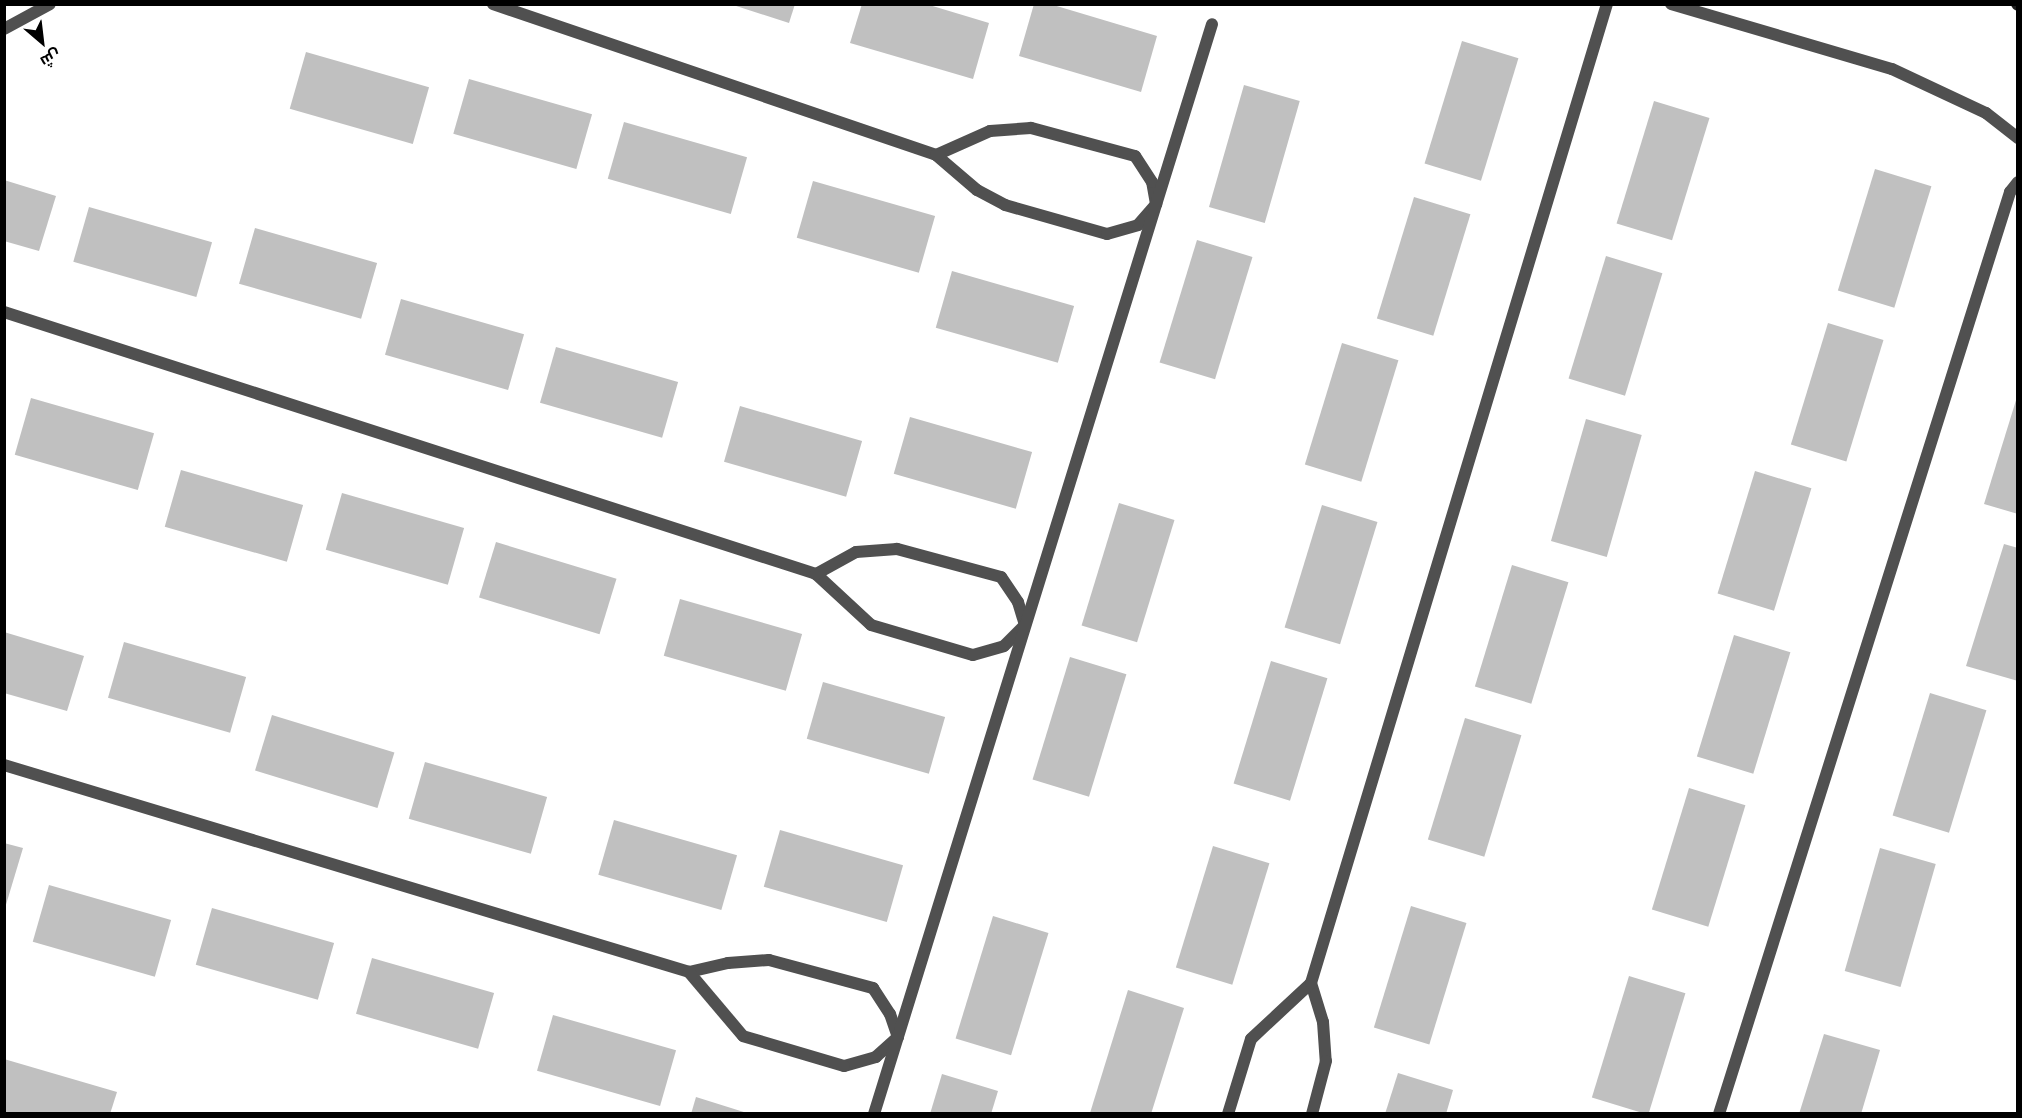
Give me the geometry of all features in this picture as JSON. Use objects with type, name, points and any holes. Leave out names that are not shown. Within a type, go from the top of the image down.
[{"type":"street","points":[[4,29],[50,4]]},
{"type":"street","points":[[493,4],[936,155],[977,190],[1005,205],[1107,234],[1138,225],[1156,204]]},
{"type":"street","points":[[1228,1113],[1251,1039],[1311,983],[1607,4]]},
{"type":"street","points":[[1671,4],[1892,69],[1986,113],[2018,138]]},
{"type":"street","points":[[874,1113],[1212,24]]},
{"type":"street","points":[[936,155],[990,131],[1031,128],[1135,156],[1152,182],[1156,204]]},
{"type":"street","points":[[1720,1113],[2010,192],[2018,182]]},
{"type":"street","points":[[4,312],[816,574],[871,625],[973,655],[1004,646],[1025,625]]},
{"type":"street","points":[[816,574],[856,552],[897,549],[1001,577],[1018,603],[1025,625]]},
{"type":"street","points":[[4,765],[689,972],[728,963],[769,960],[873,988],[890,1014],[898,1037]]},
{"type":"street","points":[[689,972],[743,1036],[844,1066],[876,1057],[898,1037]]},
{"type":"street","points":[[1311,983],[1323,1022],[1326,1061],[1312,1113]]},
{"type":"building","points":[[730,4],[795,4],[789,23]]},
{"type":"building","points":[[862,4],[926,4],[989,23],[973,79],[850,43]]},
{"type":"building","points":[[1034,4],[1050,4],[1157,36],[1141,92],[1019,56]]},
{"type":"building","points":[[1462,41],[1518,58],[1481,181],[1425,163]]},
{"type":"building","points":[[306,52],[429,87],[413,144],[290,109]]},
{"type":"building","points":[[469,79],[592,114],[576,169],[453,134]]},
{"type":"building","points":[[1244,85],[1300,101],[1265,223],[1209,207]]},
{"type":"building","points":[[1654,101],[1709,118],[1672,240],[1617,223]]},
{"type":"building","points":[[624,122],[747,157],[731,214],[608,179]]},
{"type":"building","points":[[1875,169],[1931,186],[1894,308],[1838,290]]},
{"type":"building","points":[[4,180],[56,196],[39,251],[4,241]]},
{"type":"building","points":[[813,181],[935,216],[919,273],[797,238]]},
{"type":"building","points":[[1414,197],[1470,214],[1433,336],[1377,318]]},
{"type":"building","points":[[89,207],[212,242],[196,297],[73,262]]},
{"type":"building","points":[[255,228],[377,263],[361,319],[239,284]]},
{"type":"building","points":[[1197,240],[1252,257],[1215,379],[1160,362]]},
{"type":"building","points":[[1606,256],[1662,273],[1625,396],[1569,378]]},
{"type":"building","points":[[952,271],[1074,306],[1058,363],[936,328]]},
{"type":"building","points":[[401,299],[524,334],[508,390],[385,355]]},
{"type":"building","points":[[1828,323],[1883,340],[1846,461],[1791,444]]},
{"type":"building","points":[[1342,343],[1398,360],[1361,482],[1305,464]]},
{"type":"building","points":[[556,347],[678,382],[662,438],[540,403]]},
{"type":"building","points":[[31,398],[154,433],[138,490],[15,455]]},
{"type":"building","points":[[2018,398],[2018,514],[1984,504]]},
{"type":"building","points":[[740,406],[862,441],[846,497],[724,462]]},
{"type":"building","points":[[910,417],[1032,452],[1016,509],[894,474]]},
{"type":"building","points":[[1586,419],[1642,435],[1607,557],[1551,541]]},
{"type":"building","points":[[181,470],[303,505],[287,562],[165,527]]},
{"type":"building","points":[[1755,471],[1811,488],[1774,611],[1718,593]]},
{"type":"building","points":[[342,493],[464,528],[448,585],[326,550]]},
{"type":"building","points":[[1119,503],[1174,520],[1137,642],[1082,625]]},
{"type":"building","points":[[1322,505],[1377,522],[1340,644],[1285,627]]},
{"type":"building","points":[[496,542],[616,579],[600,634],[479,597]]},
{"type":"building","points":[[2004,544],[2018,548],[2018,681],[1966,666]]},
{"type":"building","points":[[1512,565],[1568,582],[1531,704],[1475,686]]},
{"type":"building","points":[[680,599],[802,634],[786,691],[664,656]]},
{"type":"building","points":[[4,632],[84,656],[67,711],[4,693]]},
{"type":"building","points":[[1734,635],[1790,652],[1753,774],[1697,756]]},
{"type":"building","points":[[124,642],[246,677],[230,733],[108,698]]},
{"type":"building","points":[[1070,657],[1126,674],[1089,797],[1033,779]]},
{"type":"building","points":[[1271,661],[1327,678],[1290,801],[1234,783]]},
{"type":"building","points":[[823,682],[945,717],[929,774],[807,739]]},
{"type":"building","points":[[1930,693],[1986,710],[1949,833],[1893,815]]},
{"type":"building","points":[[272,715],[394,752],[377,808],[255,770]]},
{"type":"building","points":[[1465,718],[1521,735],[1484,857],[1428,839]]},
{"type":"building","points":[[425,762],[547,797],[531,854],[409,819]]},
{"type":"building","points":[[1689,788],[1745,805],[1708,927],[1652,909]]},
{"type":"building","points":[[614,820],[737,855],[721,910],[598,875]]},
{"type":"building","points":[[780,830],[903,865],[887,922],[764,887]]},
{"type":"building","points":[[4,843],[23,848],[5,908],[4,907]]},
{"type":"building","points":[[1213,846],[1269,863],[1232,985],[1176,967]]},
{"type":"building","points":[[1880,848],[1936,864],[1900,987],[1845,971]]},
{"type":"building","points":[[49,885],[171,920],[155,977],[33,942]]},
{"type":"building","points":[[1411,906],[1466,923],[1429,1044],[1374,1027]]},
{"type":"building","points":[[212,908],[334,943],[318,1000],[196,965]]},
{"type":"building","points":[[993,916],[1048,933],[1011,1055],[956,1038]]},
{"type":"building","points":[[372,958],[494,993],[478,1049],[356,1014]]},
{"type":"building","points":[[1629,976],[1685,993],[1649,1114],[1592,1097]]},
{"type":"building","points":[[1128,990],[1184,1008],[1151,1114],[1093,1114],[1090,1113]]},
{"type":"building","points":[[553,1015],[676,1050],[660,1106],[537,1071]]},
{"type":"building","points":[[1824,1034],[1880,1050],[1861,1114],[1799,1114]]},
{"type":"building","points":[[4,1059],[117,1092],[110,1114],[4,1114]]},
{"type":"building","points":[[1398,1073],[1453,1090],[1446,1114],[1385,1114]]},
{"type":"building","points":[[942,1074],[998,1091],[991,1114],[930,1114]]},
{"type":"building","points":[[696,1097],[747,1113],[747,1114],[691,1114]]}]
